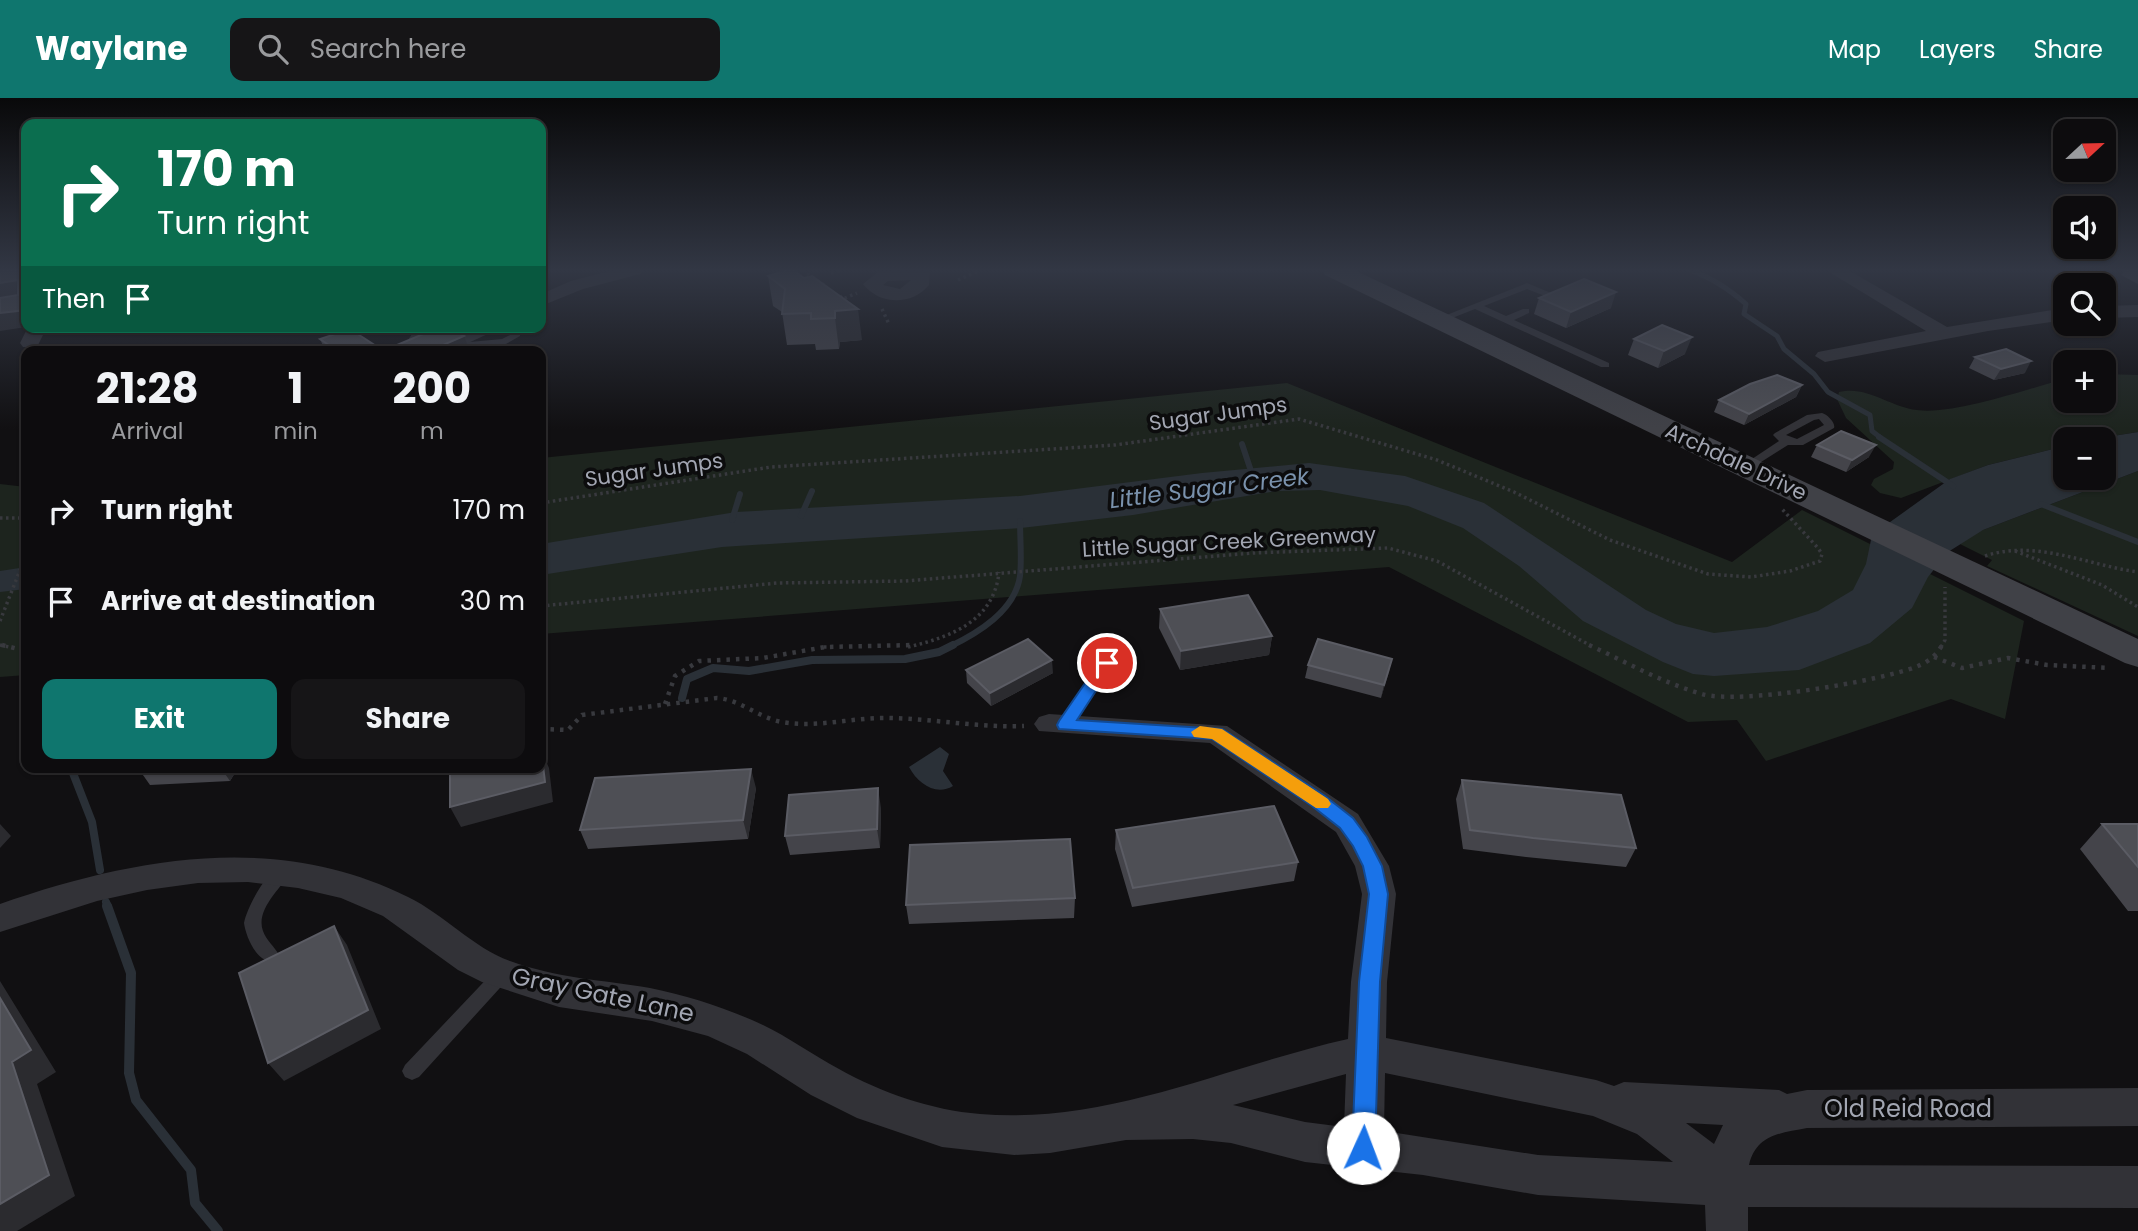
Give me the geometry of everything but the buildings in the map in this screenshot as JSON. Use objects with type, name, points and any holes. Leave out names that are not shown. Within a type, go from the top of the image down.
[{"type":"street","name":"Archdale Drive","points":[[1445,323],[1972,573],[2129,660]]},
{"type":"street","points":[[1926,323],[1943,333]]},
{"type":"street","points":[[1825,356],[2008,323]]},
{"type":"street","points":[[424,333],[418,340],[425,346]]},
{"type":"street","points":[[441,346],[478,333]]},
{"type":"street","points":[[1057,725],[1216,733],[1347,823],[1373,866],[1379,894],[1369,982],[1363,1148]]},
{"type":"street","name":"Gray Gate Lane","points":[[0,918],[103,885],[243,867],[311,875],[359,890],[397,907],[465,956],[503,973],[531,984],[575,994],[652,1004],[704,1017],[751,1037],[836,1088],[891,1113],[929,1125],[1020,1137],[1087,1131],[1126,1121]]},
{"type":"street","points":[[1126,1121],[1284,1071],[1367,1054],[1403,1057],[1596,1098],[1661,1105],[1807,1110]]},
{"type":"street","points":[[1596,1098],[1651,1121],[1697,1156],[1726,1186]]},
{"type":"street","name":"Old Reid Road","points":[[1727,1231],[1726,1186],[1729,1154],[1740,1134],[1758,1121],[1777,1114],[1807,1110],[2138,1107]]},
{"type":"street","points":[[1126,1121],[1231,1124],[1305,1142],[1363,1148],[1538,1175],[1726,1186],[2138,1187]]},
{"type":"lane","points":[[1512,323],[1605,365]]},
{"type":"lane","points":[[477,346],[504,342],[515,336],[515,333]]},
{"type":"lane","points":[[1746,467],[1786,442]]},
{"type":"lane","points":[[1057,725],[1118,647]]},
{"type":"lane","points":[[270,955],[254,932],[253,923],[257,909],[283,871]]},
{"type":"lane","points":[[412,1070],[503,973]]},
{"type":"path","name":"Sugar Jumps","points":[[546,502],[771,467],[1115,445],[1299,419],[1437,460],[1514,492],[1610,540],[1670,562],[1708,573],[1751,577],[1790,571],[1820,561],[1822,554],[1817,545],[1783,511],[1782,496],[1790,487]]},
{"type":"path","points":[[0,518],[21,518]]},
{"type":"path","name":"Little Sugar Creek Greenway","points":[[546,606],[767,584],[905,581],[1339,548],[1394,549],[1437,561],[1569,636],[1674,684],[1729,698],[1780,694],[1894,676],[1933,657]]},
{"type":"path","points":[[2013,550],[2102,585],[2138,607]]},
{"type":"path","points":[[2129,660],[2059,666],[2008,658],[1962,668],[1933,657],[1945,640],[1945,586],[1972,573],[1995,551],[2013,550],[2138,572]]},
{"type":"path","points":[[0,621],[21,568]]},
{"type":"path","points":[[665,704],[675,676],[699,661],[757,659],[831,647],[894,649],[945,638],[988,608],[997,592],[999,572]]},
{"type":"path","points":[[0,645],[21,650]]},
{"type":"path","points":[[546,729],[568,730],[582,715],[730,698],[766,718],[793,723],[887,718],[1000,728],[1057,725]]},
{"type":"shaded area","points":[[2116,374],[2138,375],[2138,432],[2116,436],[2116,427],[2053,427],[2053,449],[1988,465],[1901,498],[1880,493],[1871,485],[1874,479],[1893,469],[1894,462],[1846,418],[1837,399],[1839,392],[1859,391],[1907,408],[1933,411],[2011,395],[2053,383],[2053,413],[2116,413]]},
{"type":"shaded area","points":[[1287,383],[1732,562],[1802,510],[2024,621],[2005,719],[1951,699],[1766,761],[1737,720],[1688,722],[1389,567],[546,634],[546,457]]},
{"type":"shaded area","points":[[2138,471],[2138,636],[1987,566],[1992,560],[1954,541],[2088,490],[2116,490],[2116,479]]},
{"type":"shaded area","points":[[0,484],[21,486],[21,675],[0,677]]},
{"type":"water","points":[[2138,432],[2138,471],[2116,479],[2116,436]]},
{"type":"water","name":"Little Sugar Creek","points":[[2053,449],[2053,490],[2088,490],[1983,530],[1948,552],[1928,577],[1912,608],[1870,643],[1799,670],[1714,676],[1693,674],[1663,662],[1583,621],[1519,566],[1463,528],[1408,506],[1320,490],[1276,491],[1133,515],[1021,528],[722,547],[546,574],[546,543],[736,512],[1020,496],[1202,473],[1309,463],[1405,476],[1484,503],[1646,610],[1676,624],[1714,633],[1767,627],[1818,611],[1853,590],[1866,564],[1872,535],[1950,479],[1988,465]]},
{"type":"water","points":[[21,568],[21,590],[0,592],[0,571]]},
{"type":"water","points":[[940,747],[949,754],[943,771],[953,786],[940,790],[922,783],[909,767]]},
{"type":"waterway","points":[[1757,323],[1777,336],[1784,349],[1814,374],[1828,392],[1870,415],[1872,431],[1881,438]]},
{"type":"waterway","points":[[1879,437],[1953,486]]},
{"type":"waterway","name":"Little Sugar Creek","points":[[1242,444],[1253,477]]},
{"type":"waterway","points":[[801,516],[812,491]]},
{"type":"waterway","points":[[732,520],[740,494]]},
{"type":"waterway","points":[[2041,504],[2138,542]]},
{"type":"waterway","points":[[949,647],[983,628],[1011,600],[1020,576],[1020,521]]},
{"type":"waterway","points":[[949,647],[953,645]]},
{"type":"waterway","points":[[682,698],[687,679],[713,668],[749,671],[812,660],[905,659],[939,652],[949,647]]},
{"type":"waterway","points":[[73,773],[92,822],[100,870]]},
{"type":"waterway","points":[[106,902],[108,907]]},
{"type":"waterway","points":[[107,906],[131,973],[129,1073],[136,1100],[191,1170],[195,1203],[218,1231]]},
{"type":"slow traffic","points":[[1200,732],[1216,733],[1322,804]]},
{"type":"route","points":[[1107,663],[1065,725],[1216,733],[1347,823],[1373,866],[1379,894],[1369,982],[1363,1148]]}]
